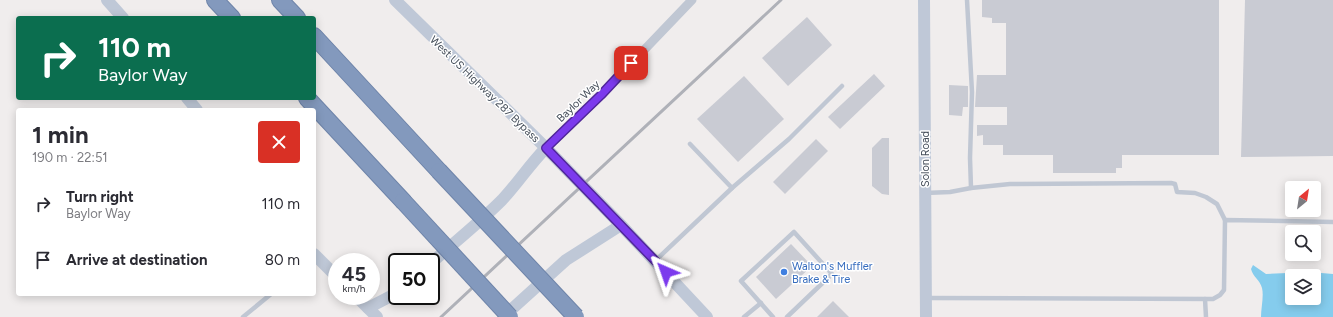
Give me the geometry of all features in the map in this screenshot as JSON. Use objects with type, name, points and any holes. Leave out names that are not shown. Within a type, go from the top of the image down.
[{"type":"highway","points":[[215,0],[230,16]]},
{"type":"highway","points":[[280,0],[295,16]]},
{"type":"highway","points":[[291,0],[296,10],[297,16]]},
{"type":"highway","points":[[316,38],[576,317]]},
{"type":"highway","points":[[309,100],[510,317]]},
{"type":"main road","points":[[107,0],[121,16]]},
{"type":"main road","name":"West US Highway 287 Bypass","points":[[395,0],[546,148],[708,317]]},
{"type":"main road","name":"Solon Road","points":[[924,0],[926,317]]},
{"type":"main road","points":[[189,100],[195,108]]},
{"type":"main road","points":[[440,255],[502,200],[523,176],[535,159],[546,148]]},
{"type":"main road","points":[[503,317],[566,260],[621,225]]},
{"type":"main road","points":[[316,257],[328,268]]},
{"type":"main road","points":[[368,308],[388,298]]},
{"type":"main road","points":[[365,305],[377,317]]},
{"type":"street","name":"Baylor Way","points":[[546,148],[601,95],[692,0]]},
{"type":"lane","points":[[967,0],[972,92],[970,158],[971,188]]},
{"type":"lane","points":[[655,261],[732,188],[790,139],[842,86]]},
{"type":"lane","points":[[690,144],[732,188]]},
{"type":"lane","points":[[925,193],[950,192],[1010,184],[1170,183],[1175,184],[1177,192],[1195,193],[1217,204],[1225,220],[1224,290],[1220,295],[1213,299],[926,298]]},
{"type":"lane","points":[[1225,220],[1333,222]]},
{"type":"lane","points":[[774,317],[741,281],[794,232],[832,274],[787,317]]},
{"type":"lane","points":[[243,317],[269,296]]},
{"type":"lane","points":[[1205,299],[1206,317]]},
{"type":"lane","points":[[744,317],[760,303]]},
{"type":"water","points":[[1253,265],[1266,274],[1285,273],[1285,305],[1321,305],[1321,273],[1333,274],[1333,317],[1261,317],[1263,291],[1260,283],[1251,269]]},
{"type":"building","points":[[982,0],[1219,0],[1219,155],[1122,155],[1122,168],[1116,168],[1116,173],[1053,173],[1053,155],[1003,155],[1003,145],[983,145],[983,135],[977,136],[977,125],[1007,125],[1007,107],[975,107],[977,75],[1006,75],[1006,23],[992,23],[992,18],[982,17]]},
{"type":"building","points":[[1245,0],[1333,0],[1333,156],[1241,157]]},
{"type":"building","points":[[807,17],[832,45],[788,86],[762,58]]},
{"type":"building","points":[[874,74],[885,86],[840,129],[828,117]]},
{"type":"building","points":[[744,76],[784,119],[738,162],[697,119]]},
{"type":"building","points":[[949,85],[968,86],[968,107],[963,107],[962,116],[949,115]]},
{"type":"building","points":[[882,138],[889,138],[889,195],[882,194],[872,186],[872,148]]},
{"type":"building","points":[[816,139],[828,151],[785,194],[773,182]]},
{"type":"building","name":"Walton's Muffler Brake & Tire","points":[[791,244],[812,266],[776,299],[756,277]]},
{"type":"building","points":[[833,301],[849,317],[817,317]]},
{"type":"railway","points":[[441,317],[781,0]]},
{"type":"place","name":"Walton's Muffler Brake & Tire","points":[[784,272]]},
{"type":"route","points":[[631,63],[601,95],[546,148],[666,272]]}]
